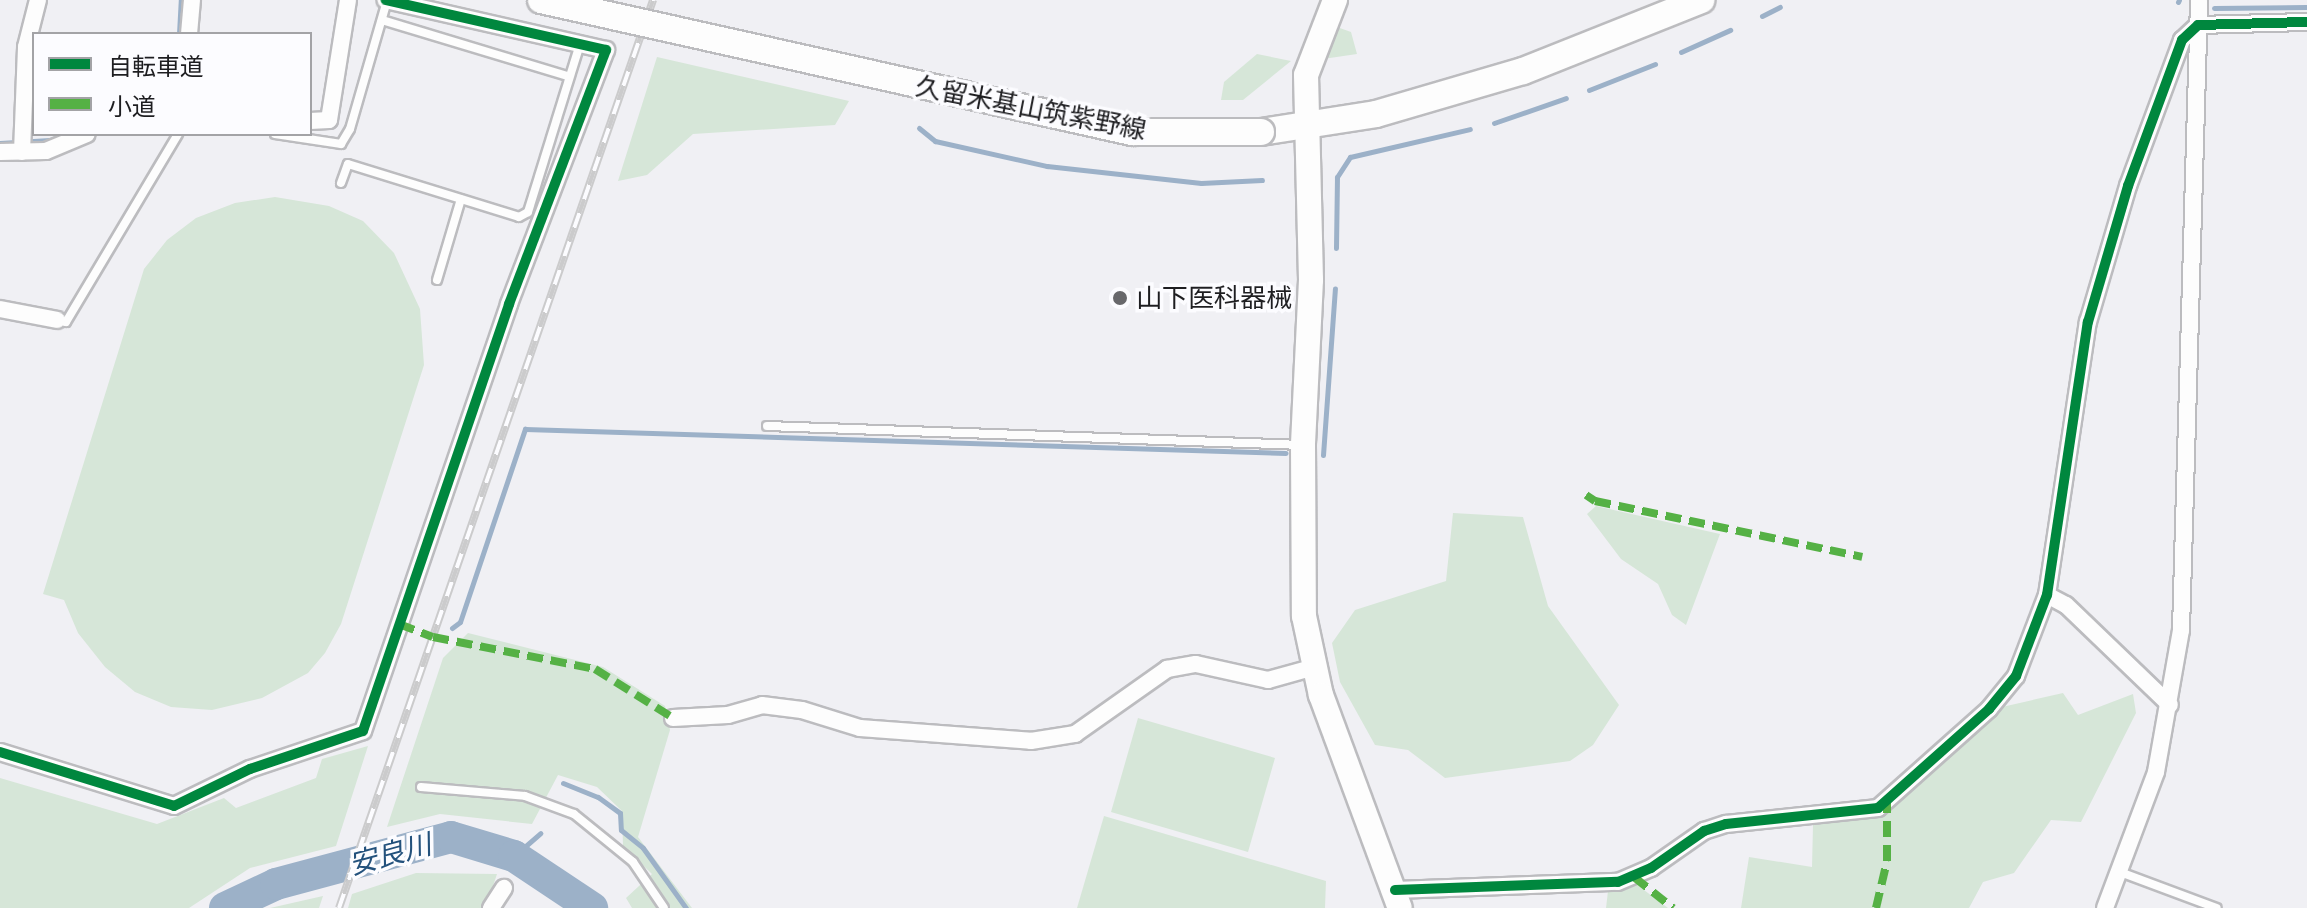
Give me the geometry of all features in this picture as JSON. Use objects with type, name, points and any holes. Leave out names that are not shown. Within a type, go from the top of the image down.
[{"type":"main road","name":"久留米基山筑紫野線","points":[[541,0],[1132,132],[1261,132],[1376,114],[1523,71],[1701,0]]},
{"type":"street","points":[[22,144],[26,47],[38,0]]},
{"type":"street","points":[[189,32],[192,0]]},
{"type":"street","points":[[312,121],[329,120],[348,0]]},
{"type":"street","points":[[0,752],[174,806],[250,769],[363,731],[509,304],[606,50],[387,0]]},
{"type":"street","points":[[1335,0],[1306,75],[1305,124],[1312,176],[1311,280],[1303,445],[1304,616],[1315,667],[1398,899],[1618,882],[1651,868],[1704,831],[1726,824],[1878,808],[2005,692],[2047,595],[2075,388],[2105,257],[2182,40],[2198,25],[2307,22]]},
{"type":"street","points":[[2105,908],[2156,772],[2170,705],[2182,617],[2199,0]]},
{"type":"street","points":[[0,152],[22,144],[46,151],[82,136]]},
{"type":"street","points":[[0,309],[57,320]]},
{"type":"street","points":[[2047,595],[2066,605],[2170,705]]},
{"type":"street","points":[[673,718],[728,715],[762,705],[802,710],[860,728],[1031,741],[1075,734],[1167,669],[1196,664],[1268,680],[1315,667]]},
{"type":"street","points":[[491,908],[504,888]]},
{"type":"lane","points":[[288,136],[341,144],[350,129],[387,0]]},
{"type":"lane","points":[[382,20],[568,76]]},
{"type":"lane","points":[[341,183],[348,164],[519,217],[528,212],[580,44]]},
{"type":"lane","points":[[57,320],[66,322],[177,136]]},
{"type":"lane","points":[[437,280],[461,199]]},
{"type":"lane","points":[[767,426],[1303,445]]},
{"type":"lane","points":[[421,787],[525,796],[574,814],[633,862],[664,908]]},
{"type":"lane","points":[[2120,872],[2217,908]]},
{"type":"green space","points":[[1337,27],[1351,32],[1357,54],[1323,59]]},
{"type":"green space","points":[[1257,54],[1291,61],[1243,100],[1221,100],[1224,82]]},
{"type":"green space","points":[[657,57],[849,101],[835,125],[693,134],[647,175],[618,181]]},
{"type":"green space","points":[[275,197],[329,206],[363,221],[394,253],[420,309],[424,365],[341,624],[325,653],[308,673],[262,698],[212,710],[171,707],[135,692],[105,667],[78,633],[64,600],[43,594],[144,269],[167,240],[196,218],[235,203]]},
{"type":"green space","points":[[1596,506],[1720,534],[1686,625],[1672,615],[1658,584],[1621,559],[1587,514]]},
{"type":"green space","points":[[1453,513],[1523,517],[1548,606],[1619,705],[1593,745],[1570,761],[1445,778],[1408,750],[1375,745],[1340,682],[1332,643],[1355,610],[1446,581]]},
{"type":"green space","points":[[468,633],[603,667],[665,706],[670,730],[638,837],[692,908],[632,908],[626,898],[652,874],[623,846],[622,811],[597,787],[558,775],[532,824],[440,814],[387,827],[443,658]]},
{"type":"green space","points":[[2063,693],[2078,715],[2133,694],[2136,713],[2081,822],[2051,820],[2014,873],[1983,882],[1969,908],[1741,908],[1749,857],[1812,867],[1813,825],[1892,810],[1939,758],[2002,707]]},
{"type":"green space","points":[[1138,718],[1275,758],[1248,852],[1111,812]]},
{"type":"green space","points":[[368,746],[336,846],[250,868],[189,908],[0,908],[0,778],[157,824],[224,798],[236,808],[316,778],[322,759]]},
{"type":"green space","points":[[1104,816],[1326,881],[1325,908],[1077,908]]},
{"type":"green space","points":[[416,873],[497,874],[488,901],[498,908],[348,908],[352,894]]},
{"type":"green space","points":[[1636,884],[1668,908],[1606,908],[1608,891]]},
{"type":"green space","points":[[323,896],[319,908],[270,908]]},
{"type":"waterway","points":[[179,32],[181,0]]},
{"type":"waterway","points":[[1762,16],[1780,7]]},
{"type":"waterway","points":[[2214,8],[2307,7]]},
{"type":"waterway","points":[[1681,52],[1730,30]]},
{"type":"waterway","points":[[1589,90],[1655,64]]},
{"type":"waterway","points":[[1494,123],[1566,98]]},
{"type":"waterway","points":[[919,128],[935,141],[1047,166],[1201,183],[1262,180]]},
{"type":"waterway","points":[[1336,248],[1337,177],[1350,157],[1470,129]]},
{"type":"waterway","points":[[0,143],[50,140],[60,136]]},
{"type":"waterway","points":[[1323,455],[1335,288]]},
{"type":"waterway","points":[[452,628],[460,622],[525,429],[1286,453]]},
{"type":"waterway","points":[[563,783],[598,797],[620,813],[621,830],[643,848],[686,908]]},
{"type":"waterway","points":[[514,856],[540,833]]},
{"type":"waterway","name":"安良川","points":[[225,908],[276,884],[451,837],[514,856],[592,908]]},
{"type":"railway","points":[[339,908],[653,0]]},
{"type":"marked path","points":[[1586,495],[1595,501],[1862,557]]},
{"type":"marked path","points":[[399,624],[433,637],[595,669],[673,718]]},
{"type":"marked path","points":[[1876,908],[1887,861],[1887,802]]},
{"type":"marked path","points":[[1634,877],[1673,908]]},
{"type":"cycle path","points":[[0,752],[174,806],[250,769],[363,731],[509,304],[606,50],[386,0]]},
{"type":"cycle path","points":[[1395,890],[1618,882],[1651,868],[1704,831],[1726,824],[1878,808],[1989,709],[2016,676],[2047,595],[2088,322],[2128,186],[2182,40],[2198,25],[2307,22]]},
{"type":"place","name":"山下医科器械","points":[[1120,298]]}]
